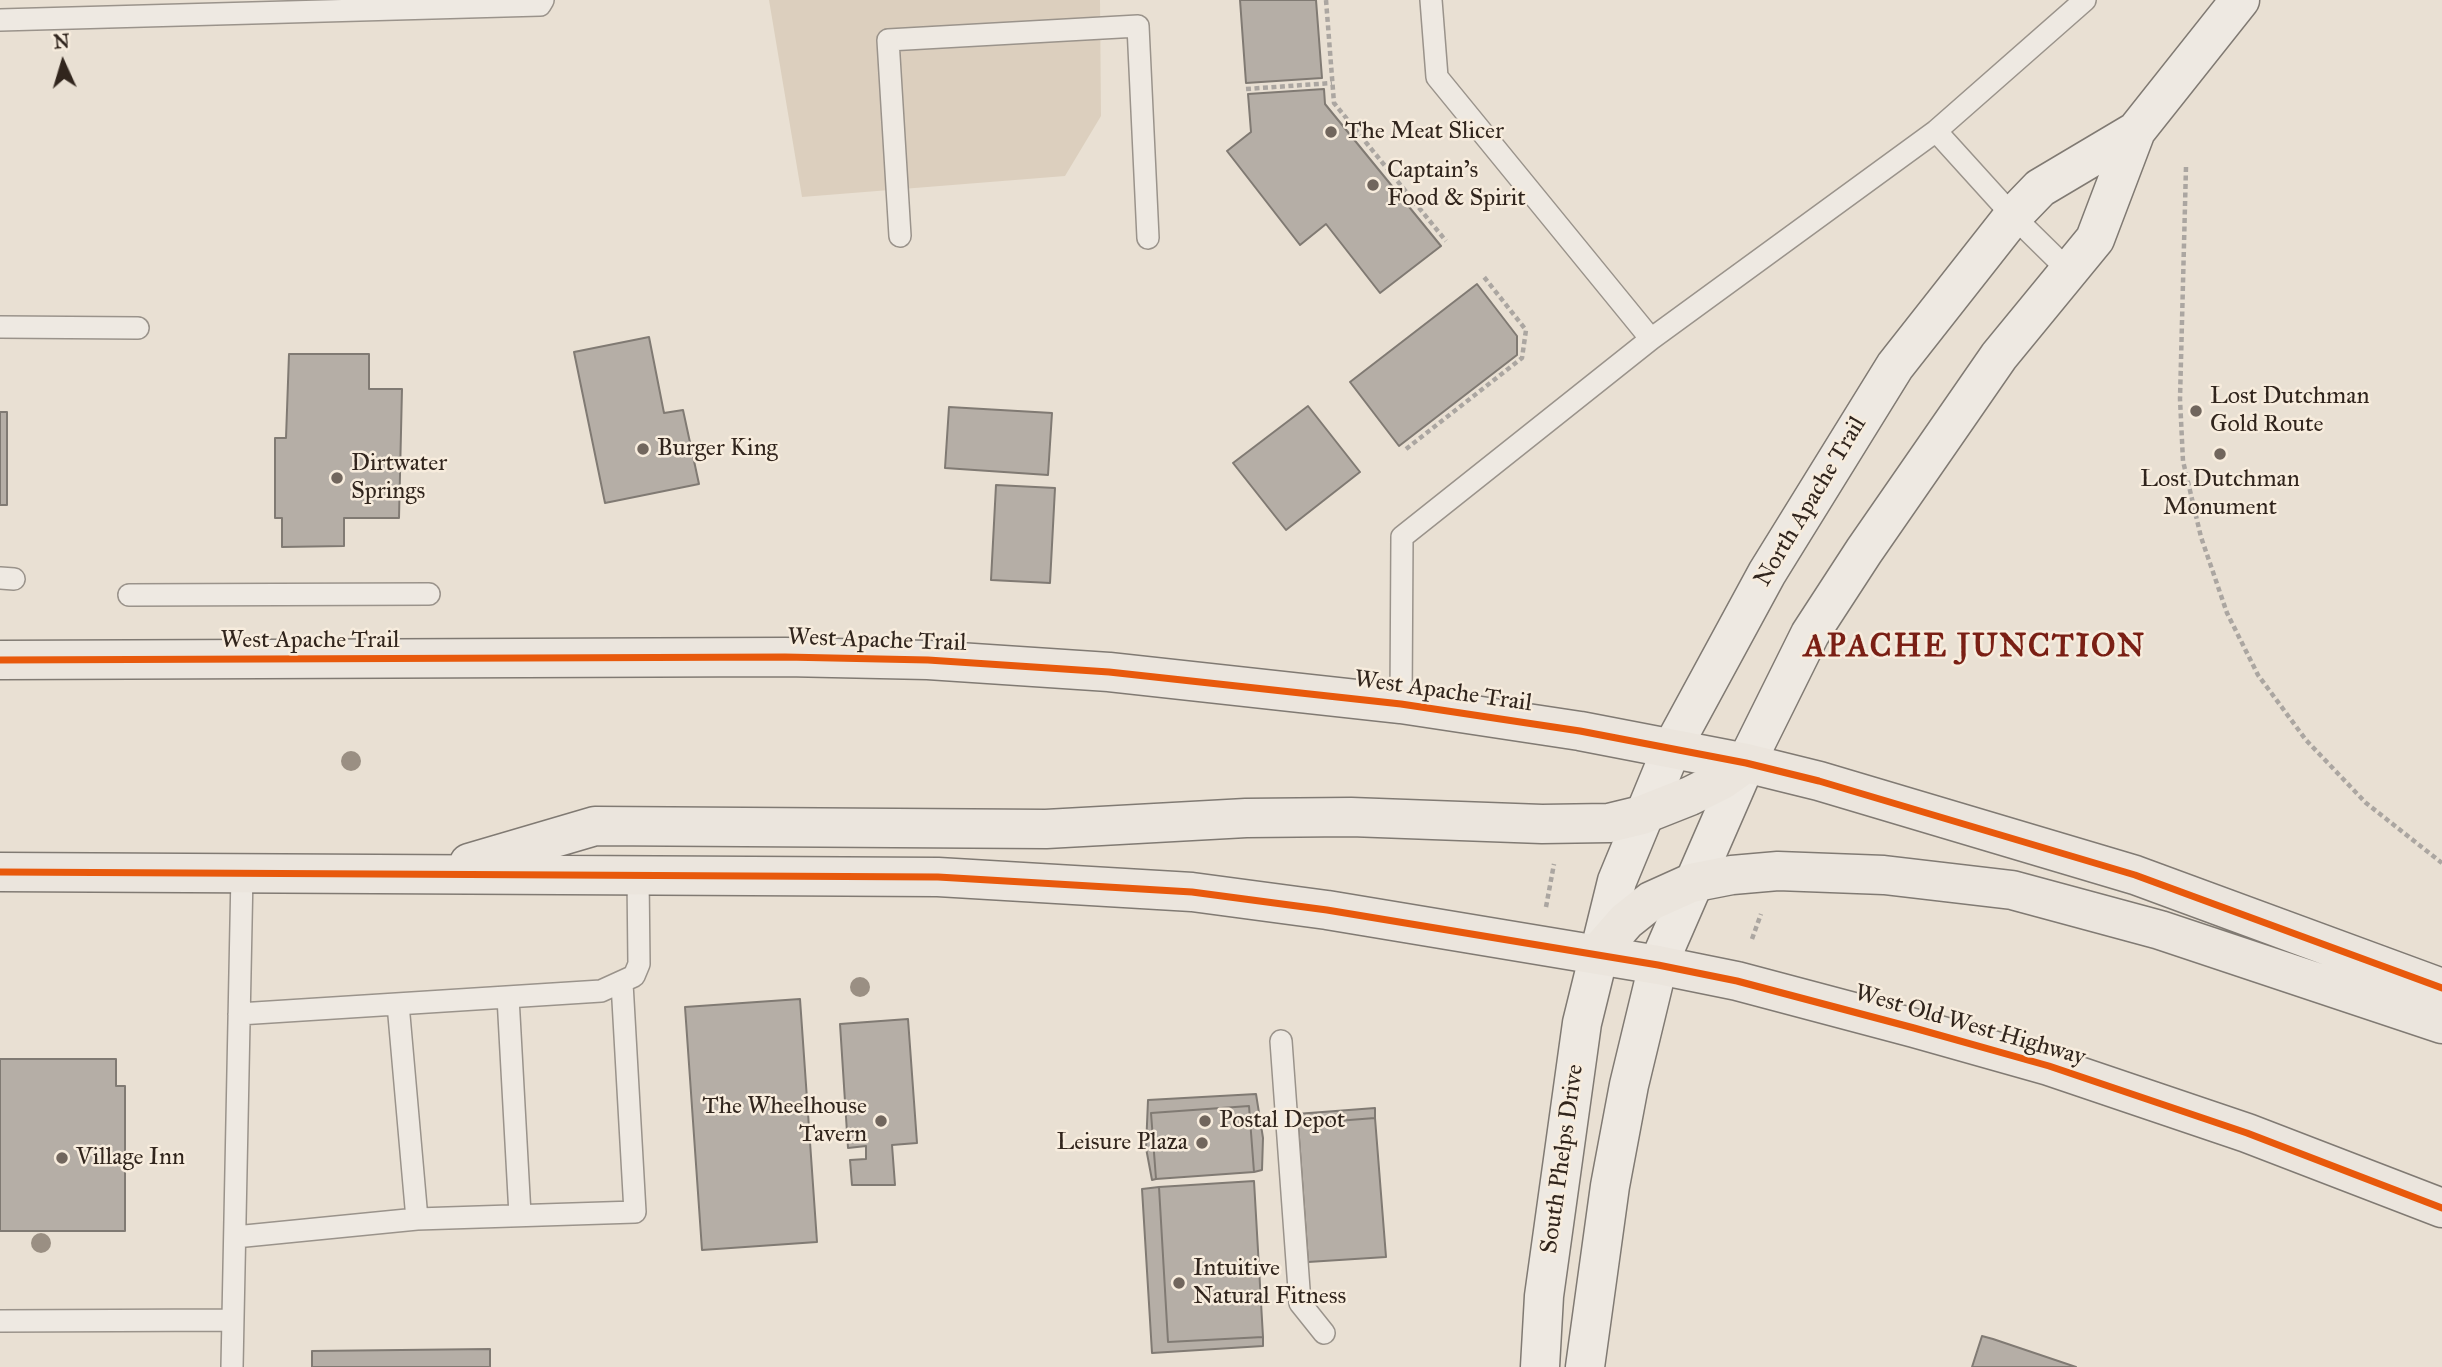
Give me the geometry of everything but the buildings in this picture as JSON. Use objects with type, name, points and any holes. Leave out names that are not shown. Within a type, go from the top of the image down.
[{"type":"main road","name":"North Apache Trail","points":[[1658,965],[1691,883],[1746,762],[1810,634],[1999,356],[2095,239],[2136,131],[2240,0]]},
{"type":"main road","name":"North Apache Trail","points":[[1598,953],[1617,881],[1642,815],[1672,748],[1767,573],[1895,366],[2013,216],[2040,188],[2136,131]]},
{"type":"main road","name":"West Apache Trail","points":[[0,660],[785,657],[928,660],[1123,674],[1401,704],[1746,762]]},
{"type":"main road","points":[[429,875],[595,826],[1046,829],[1245,818],[1351,817],[1542,824],[1609,823],[1642,815],[1722,780],[1746,762],[1819,781],[2135,875],[2442,988]]},
{"type":"main road","points":[[0,872],[938,877],[1192,892],[1327,910],[1598,953],[1626,921],[1651,901],[1691,883],[1732,875],[1793,871],[1884,875],[2012,890],[2160,930],[2442,1024]]},
{"type":"main road","name":"West Old West Highway","points":[[1598,953],[1737,981],[2049,1066],[2247,1133],[2442,1208]]},
{"type":"main road","name":"South Phelps Drive","points":[[1540,1367],[1544,1296],[1559,1182],[1582,1023],[1598,953]]},
{"type":"main road","name":"South Phelps Drive","points":[[1585,1367],[1620,1136],[1658,965]]},
{"type":"lane","points":[[0,20],[540,5],[543,0]]},
{"type":"lane","points":[[1431,0],[1437,77],[1651,339]]},
{"type":"lane","points":[[1401,704],[1402,537],[1651,339],[1936,131],[2085,0]]},
{"type":"lane","points":[[900,236],[888,40],[1138,26],[1148,238]]},
{"type":"lane","points":[[1936,131],[2013,216],[2069,271]]},
{"type":"lane","points":[[0,327],[138,328]]},
{"type":"lane","points":[[129,595],[429,594]]},
{"type":"lane","points":[[232,1367],[242,874]]},
{"type":"lane","points":[[239,1014],[601,991],[634,976],[639,964],[638,876]]},
{"type":"lane","points":[[235,1237],[417,1219],[635,1212],[622,983]]},
{"type":"lane","points":[[508,998],[520,1215]]},
{"type":"lane","points":[[398,1004],[417,1219]]},
{"type":"lane","points":[[1281,1041],[1300,1303],[1324,1333]]},
{"type":"lane","points":[[0,1321],[232,1320]]},
{"type":"path","points":[[1326,0],[1334,103],[1446,241]]},
{"type":"path","points":[[1246,89],[1332,83]]},
{"type":"path","points":[[2186,167],[2180,399],[2183,461],[2201,537],[2227,613],[2258,675],[2306,740],[2366,803],[2442,863]]},
{"type":"path","points":[[1406,449],[1522,358],[1526,330],[1484,277]]},
{"type":"path","points":[[1546,907],[1554,880],[1555,852]]},
{"type":"shaded area","points":[[769,0],[1100,0],[1101,116],[1065,176],[802,197]]},
{"type":"cycle path","points":[[0,660],[785,657],[928,660],[1109,672],[1401,704],[1580,731],[1746,763],[1819,781],[2135,875],[2442,988]]},
{"type":"cycle path","points":[[0,872],[938,877],[1192,892],[1327,910],[1658,965],[1737,981],[1914,1028],[2049,1066],[2247,1133],[2442,1208]]},
{"type":"place","name":"The Meat Slicer","points":[[1331,132]]},
{"type":"place","name":"Captain's Food & Spirit","points":[[1373,185]]},
{"type":"place","name":"Lost Dutchman Gold Route","points":[[2196,411]]},
{"type":"place","name":"Burger King","points":[[643,449]]},
{"type":"place","name":"Lost Dutchman Monument","points":[[2220,454]]},
{"type":"place","name":"Dirtwater Springs","points":[[337,478]]},
{"type":"place","name":"The Wheelhouse Tavern","points":[[881,1121]]},
{"type":"place","name":"Postal Depot","points":[[1205,1121]]},
{"type":"place","name":"Leisure Plaza","points":[[1202,1143]]},
{"type":"place","name":"Village Inn","points":[[62,1158]]},
{"type":"place","name":"Intuitive Natural Fitness","points":[[1179,1283]]},
{"type":"district","name":"APACHE JUNCTION","points":[[1975,648]]}]
